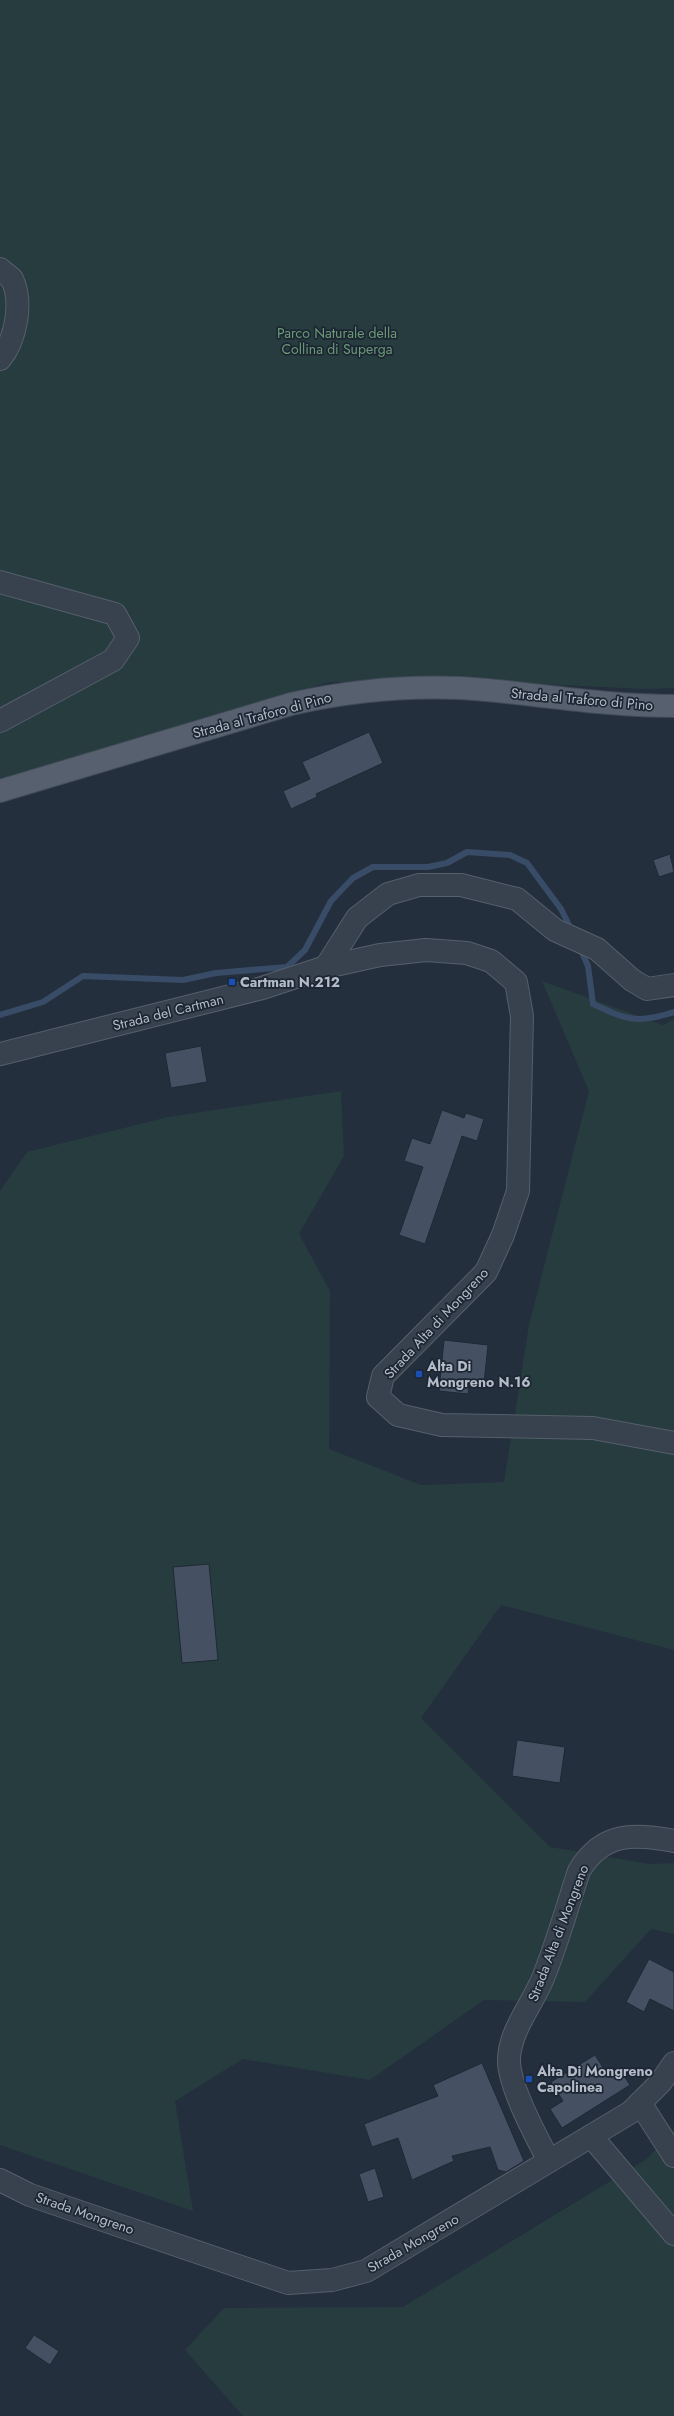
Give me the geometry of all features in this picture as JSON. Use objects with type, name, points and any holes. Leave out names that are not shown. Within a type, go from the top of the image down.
[{"type":"main road","name":"Strada al Traforo di Pino","points":[[0,791],[283,707],[327,696],[366,692],[440,689],[486,690],[562,699],[674,706]]},
{"type":"street","points":[[0,269],[11,279],[18,307],[8,350],[0,359]]},
{"type":"street","points":[[0,582],[115,614],[128,638],[113,660],[0,721]]},
{"type":"street","points":[[326,967],[357,918],[388,894],[419,885],[461,885],[517,899],[555,930],[597,949],[632,980],[647,989],[674,985]]},
{"type":"street","name":"Strada Alta di Mongreno","points":[[326,967],[380,955],[426,950],[467,953],[491,962],[516,982],[522,1016],[518,1191],[503,1235],[486,1272],[384,1376],[378,1397],[398,1415],[442,1425],[593,1428],[674,1443]]},
{"type":"street","name":"Strada del Cartman","points":[[0,1054],[262,988],[326,967]]},
{"type":"street","name":"Strada Alta di Mongreno","points":[[549,2161],[524,2110],[514,2083],[509,2061],[512,2040],[543,1978],[579,1871],[587,1857],[597,1848],[613,1840],[635,1836],[674,1841]]},
{"type":"street","name":"Strada Mongreno","points":[[0,2180],[30,2195],[288,2282],[332,2280],[366,2271],[631,2112],[661,2082],[674,2063]]},
{"type":"street","points":[[640,2103],[674,2156]]},
{"type":"street","points":[[591,2136],[674,2234]]},
{"type":"green space","name":"Parco Naturale della Collina di Superga","points":[[0,0],[674,0],[674,688],[644,689],[520,683],[329,682],[0,784]]},
{"type":"green space","points":[[542,981],[663,1025],[674,1019],[674,1650],[501,1605],[421,1718],[550,1847],[650,1864],[674,1863],[674,1934],[651,1929],[585,2002],[484,2000],[370,2080],[243,2059],[175,2101],[193,2211],[0,2145],[0,1191],[27,1152],[168,1117],[341,1091],[344,1156],[299,1234],[330,1291],[329,1449],[421,1485],[504,1482],[529,1325],[589,1091]]},
{"type":"green space","points":[[674,2129],[674,2416],[243,2416],[185,2350],[224,2308],[403,2307],[647,2159]]},
{"type":"building","points":[[369,732],[383,763],[316,794],[317,797],[291,809],[283,791],[310,779],[302,762]]},
{"type":"building","points":[[670,854],[674,872],[659,877],[653,860]]},
{"type":"building","points":[[201,1046],[207,1082],[171,1088],[165,1053]]},
{"type":"building","points":[[442,1110],[464,1118],[466,1113],[484,1119],[477,1141],[462,1136],[425,1244],[399,1235],[423,1167],[404,1161],[412,1138],[430,1144]]},
{"type":"building","points":[[444,1340],[488,1345],[484,1383],[470,1381],[468,1394],[439,1391]]},
{"type":"building","points":[[209,1564],[218,1660],[182,1663],[173,1567]]},
{"type":"building","points":[[517,1740],[565,1747],[560,1783],[512,1776]]},
{"type":"building","points":[[649,1959],[674,1972],[674,2011],[650,1999],[644,2012],[626,2002]]},
{"type":"building","points":[[595,2055],[607,2074],[618,2067],[630,2085],[562,2128],[550,2109],[563,2101],[551,2082]]},
{"type":"building","points":[[482,2063],[524,2161],[506,2172],[498,2170],[490,2147],[452,2156],[454,2161],[412,2180],[398,2138],[372,2147],[364,2124],[438,2096],[433,2085]]},
{"type":"building","points":[[375,2168],[384,2197],[368,2202],[359,2174]]},
{"type":"building","points":[[34,2335],[59,2351],[50,2365],[25,2348]]},
{"type":"waterway","points":[[0,1015],[43,1002],[83,976],[183,980],[216,973],[287,967],[305,950],[331,901],[353,878],[373,867],[428,867],[447,863],[467,852],[510,855],[527,863],[561,909],[572,931]]},
{"type":"waterway","points":[[580,948],[588,966],[593,1004],[624,1017],[641,1019],[661,1016],[674,1012]]},
{"type":"place","name":"Cartman N.212","points":[[232,982]]},
{"type":"place","name":"Alta Di Mongreno N.16","points":[[419,1374]]},
{"type":"place","name":"Alta Di Mongreno Capolinea","points":[[529,2079]]}]
